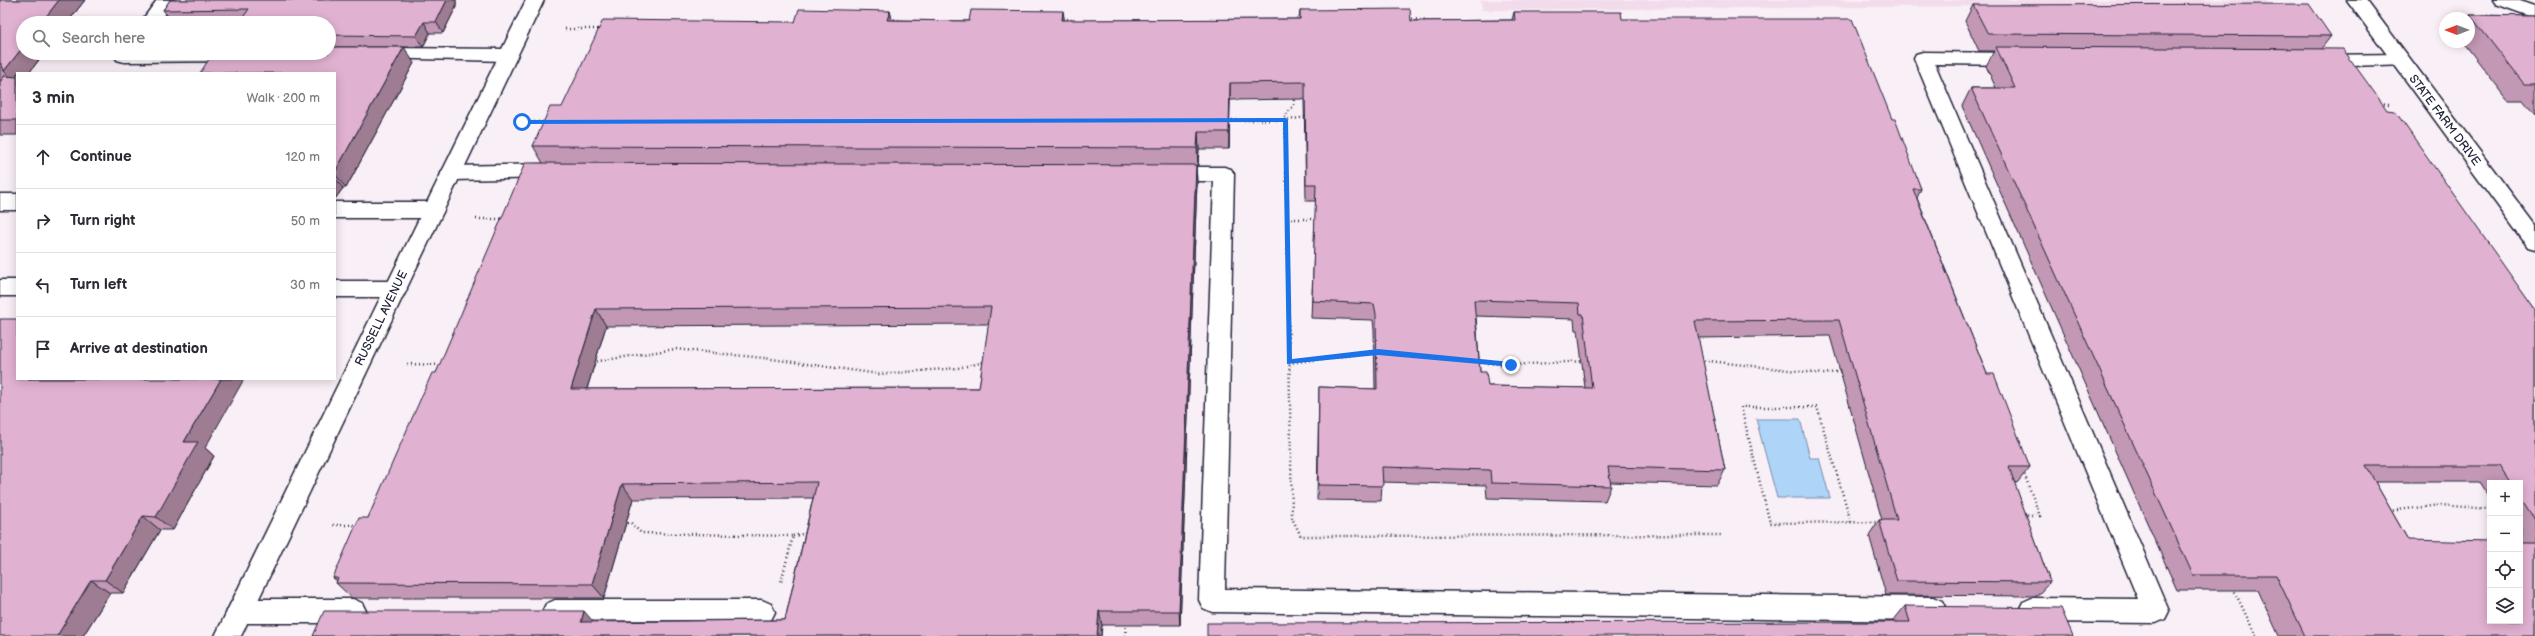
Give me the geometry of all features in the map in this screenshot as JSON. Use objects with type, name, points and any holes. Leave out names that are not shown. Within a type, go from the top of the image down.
[{"type":"street","points":[[154,16],[166,0]]},
{"type":"street","name":"RUSSELL AVENUE","points":[[228,636],[535,0]]},
{"type":"street","name":"STATE FARM DRIVE","points":[[2356,0],[2535,241]]},
{"type":"street","points":[[2502,0],[2535,12]]},
{"type":"street","points":[[362,54],[508,55]]},
{"type":"street","points":[[2012,609],[2156,611],[1923,58],[2043,59]]},
{"type":"street","points":[[2298,61],[2400,60]]},
{"type":"street","points":[[451,173],[574,171]]},
{"type":"street","points":[[1145,174],[1224,174],[1212,600],[1956,609]]},
{"type":"street","points":[[0,202],[16,202]]},
{"type":"street","points":[[336,210],[434,210]]},
{"type":"street","points":[[0,288],[16,288]]},
{"type":"street","points":[[336,289],[396,289]]},
{"type":"street","points":[[240,611],[380,611]]},
{"type":"street","points":[[531,612],[762,612]]},
{"type":"path","points":[[1402,17],[1430,22]]},
{"type":"path","points":[[1059,18],[1082,22]]},
{"type":"path","points":[[888,19],[910,23]]},
{"type":"path","points":[[565,29],[605,29]]},
{"type":"path","points":[[1294,90],[1294,105],[1286,116],[1287,219],[1292,518],[1300,536],[1721,535]]},
{"type":"path","points":[[2373,104],[2389,104]]},
{"type":"path","points":[[1222,120],[1286,120],[1309,117]]},
{"type":"path","points":[[522,122],[546,122]]},
{"type":"path","points":[[476,219],[507,219]]},
{"type":"path","points":[[1287,219],[1325,219]]},
{"type":"path","points":[[591,362],[675,349],[764,358],[879,374],[958,368],[992,361]]},
{"type":"path","points":[[1289,362],[1378,352]]},
{"type":"path","points":[[1692,359],[1824,374],[1846,370]]},
{"type":"path","points":[[1471,361],[1511,365],[1590,361]]},
{"type":"path","points":[[407,364],[451,366]]},
{"type":"path","points":[[1851,522],[1817,407],[1741,407],[1770,523],[1882,522]]},
{"type":"path","points":[[2019,513],[2040,516],[2020,464]]},
{"type":"path","points":[[2386,512],[2440,505],[2487,509]]},
{"type":"path","points":[[616,523],[631,523],[641,533],[793,536],[814,531]]},
{"type":"path","points":[[333,525],[364,525]]},
{"type":"path","points":[[779,590],[793,536]]},
{"type":"path","points":[[2230,581],[2256,636]]},
{"type":"path","points":[[1125,636],[1126,621]]},
{"type":"shaded area","points":[[1481,0],[2265,0],[2267,4],[1482,10]]},
{"type":"water","points":[[1756,419],[1800,419],[1810,458],[1819,458],[1830,498],[1777,498]]},
{"type":"building","points":[[0,0],[59,0],[46,16],[16,16],[16,56],[4,71],[2,64],[0,64]]},
{"type":"building","points":[[170,0],[447,0],[436,22],[424,22],[416,36],[336,35],[336,16],[244,16],[249,9],[163,10]]},
{"type":"building","points":[[2309,4],[2331,36],[1988,34],[1973,5]]},
{"type":"building","points":[[799,9],[890,11],[887,20],[969,21],[971,10],[1063,11],[1062,20],[1300,19],[1300,10],[1410,9],[1411,21],[1515,20],[1514,12],[1621,12],[1622,19],[1852,19],[1892,119],[1895,119],[1921,189],[1913,189],[1987,374],[1994,374],[2030,467],[2009,467],[2050,582],[1897,581],[1879,520],[1897,520],[1839,320],[1695,321],[1725,470],[1608,467],[1611,486],[1491,483],[1490,470],[1382,467],[1383,486],[1318,485],[1319,387],[1377,389],[1376,314],[1374,304],[1312,301],[1316,184],[1306,184],[1305,82],[1230,83],[1229,132],[1198,132],[1197,148],[533,146],[550,107],[562,107],[603,20],[795,22]],"holes":[[[1474,300],[1579,303],[1580,314],[1583,314],[1592,388],[1488,386],[1486,372],[1480,372]]]},
{"type":"building","points":[[2475,15],[2535,16],[2535,84],[2524,84],[2475,21]]},
{"type":"building","points":[[336,47],[404,47],[336,170],[336,72],[201,72],[208,60],[336,60]]},
{"type":"building","points":[[1996,47],[2343,49],[2387,110],[2395,111],[2535,310],[2535,520],[2523,502],[2523,480],[2509,480],[2500,466],[2366,466],[2408,540],[2487,542],[2487,624],[2523,624],[2523,542],[2535,542],[2535,636],[2305,636],[2276,575],[2193,575],[1971,88],[2015,88]]},
{"type":"building","points":[[4,76],[16,77],[16,120],[0,120],[0,81],[2,81]]},
{"type":"building","points":[[525,163],[1196,165],[1179,611],[1099,611],[1097,636],[313,636],[324,611],[584,611],[581,622],[785,620],[817,482],[622,484],[592,584],[336,583],[338,578],[333,578],[359,518],[368,518],[432,373],[436,373]],"holes":[[[991,307],[979,388],[571,389],[596,309]]]},
{"type":"building","points":[[0,319],[16,319],[16,380],[220,380],[184,442],[198,442],[156,517],[143,516],[105,580],[91,580],[57,636],[0,636]]},
{"type":"building","points":[[1905,606],[2061,608],[2073,636],[1207,636],[1207,623],[1910,622]]},
{"type":"route","points":[[522,122],[1286,120],[1289,362],[1378,352],[1511,365]]}]
